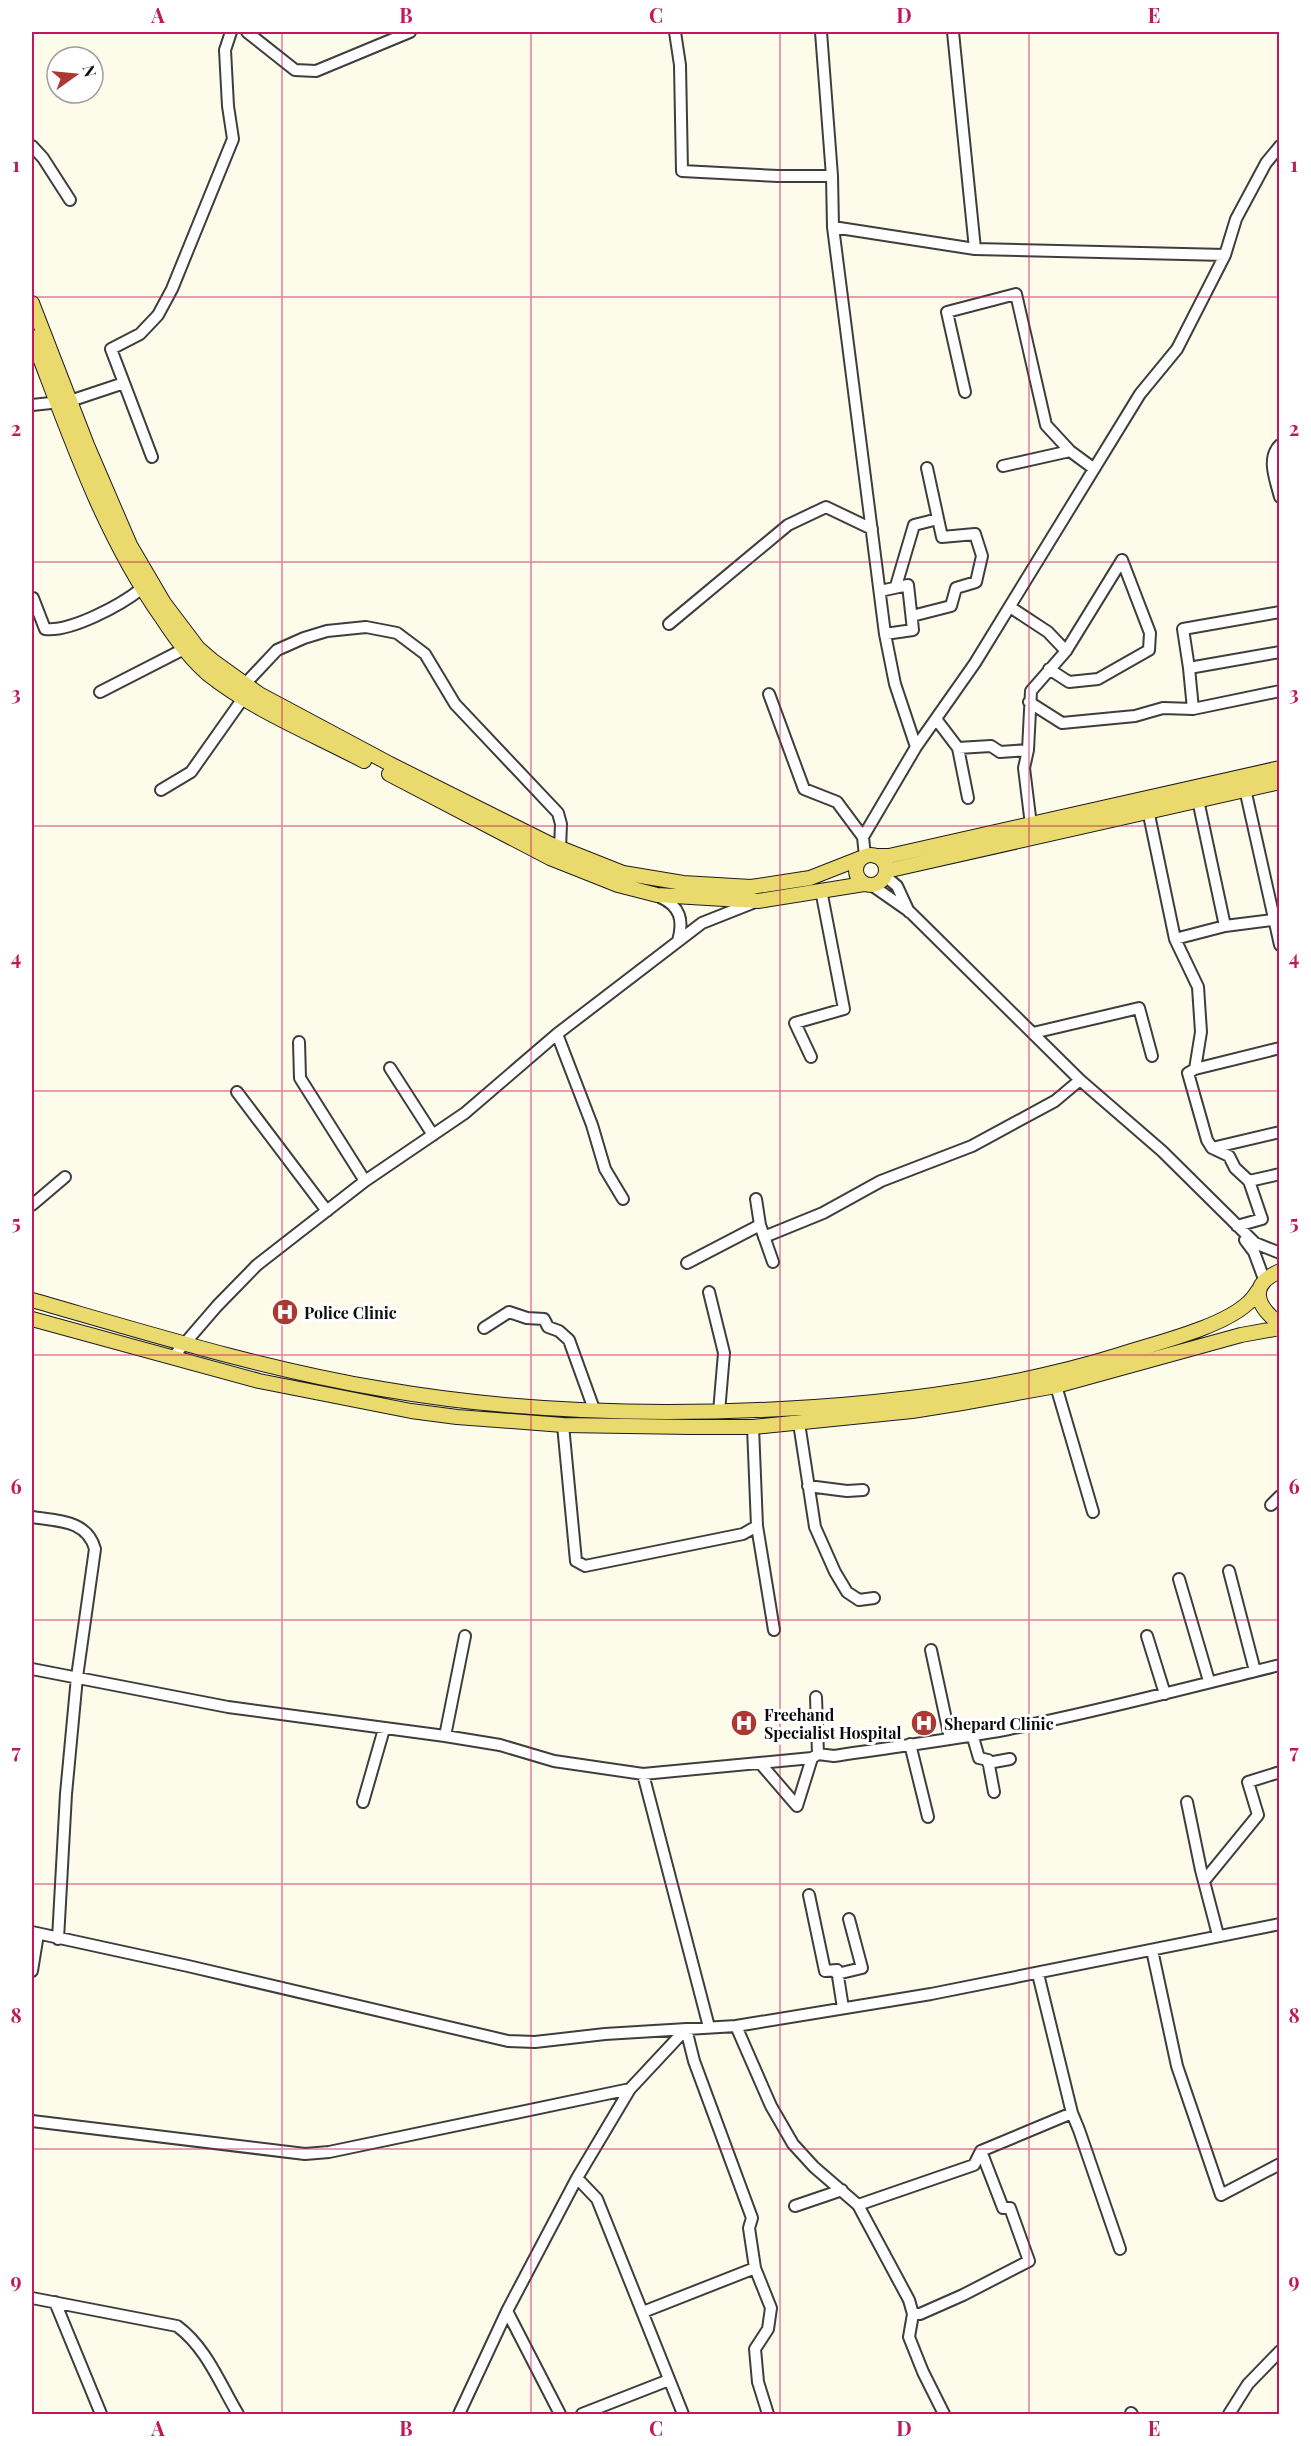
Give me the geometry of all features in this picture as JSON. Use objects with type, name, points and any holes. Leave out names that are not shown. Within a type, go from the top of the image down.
[{"type":"main road","points":[[32,303],[63,401],[120,552],[141,589],[184,649],[208,674],[245,691],[550,858],[618,885],[657,895],[758,902],[880,881],[885,874],[884,863],[867,856]]},
{"type":"main road","points":[[32,337],[130,545],[164,603],[198,648],[245,691],[268,699],[390,764],[560,848],[623,873],[652,879],[751,887],[810,878],[867,856],[890,856],[1280,768]]},
{"type":"main road","points":[[885,874],[1148,810],[1280,782]]},
{"type":"main road","points":[[867,856],[855,872],[857,878],[867,884]]},
{"type":"main road","points":[[32,1300],[256,1363],[380,1389],[434,1397],[595,1412],[719,1412],[890,1402],[1029,1378],[1091,1364],[1225,1318],[1248,1304],[1262,1283],[1280,1270]]},
{"type":"main road","points":[[1262,1283],[1261,1306],[1280,1326]]},
{"type":"main road","points":[[32,1319],[259,1382],[411,1411],[563,1425],[753,1427],[912,1411],[1056,1386],[1280,1326]]},
{"type":"street","points":[[152,457],[111,349],[140,334],[159,315],[172,289],[233,139],[228,106],[225,50],[231,32]]},
{"type":"street","points":[[247,32],[295,70],[316,71],[410,32]]},
{"type":"street","points":[[675,32],[680,65],[682,171],[832,176]]},
{"type":"street","points":[[820,32],[832,176],[833,227],[885,634],[895,684],[916,747]]},
{"type":"street","points":[[956,33],[975,249]]},
{"type":"street","points":[[32,146],[70,200]]},
{"type":"street","points":[[863,837],[916,747],[1010,607],[1069,513],[1093,468],[1140,394],[1177,349],[1225,255],[1236,219],[1266,163],[1280,146]]},
{"type":"street","points":[[833,227],[975,249],[1225,255]]},
{"type":"street","points":[[965,392],[947,312],[1016,294],[1046,425],[1070,451],[1093,468]]},
{"type":"street","points":[[32,405],[93,395],[124,383]]},
{"type":"street","points":[[1280,445],[1273,454],[1280,497]]},
{"type":"street","points":[[1003,466],[1070,451]]},
{"type":"street","points":[[912,616],[951,606],[956,588],[976,582],[982,556],[975,534],[942,537],[927,468]]},
{"type":"street","points":[[669,624],[788,525],[816,511],[826,507],[873,529]]},
{"type":"street","points":[[896,586],[914,525],[938,519]]},
{"type":"street","points":[[1031,825],[1024,768],[1028,750],[1031,692],[1049,669],[1066,651],[1122,560],[1150,633],[1149,650],[1098,679],[1069,682],[1049,669]]},
{"type":"street","points":[[880,591],[908,585],[912,616],[913,630],[885,634]]},
{"type":"street","points":[[33,597],[45,629],[51,630],[119,606],[141,589]]},
{"type":"street","points":[[1010,607],[1048,632],[1066,651]]},
{"type":"street","points":[[1193,709],[1183,629],[1280,612]]},
{"type":"street","points":[[161,790],[191,772],[245,691],[277,650],[327,631],[366,627],[398,633],[425,654],[455,704],[558,813],[561,824],[560,848]]},
{"type":"street","points":[[100,692],[184,649]]},
{"type":"street","points":[[1189,668],[1280,652]]},
{"type":"street","points":[[1029,702],[1062,723],[1135,717],[1164,708],[1193,709],[1280,691]]},
{"type":"street","points":[[769,694],[804,789],[837,802],[863,837],[867,856]]},
{"type":"street","points":[[936,719],[958,748],[968,798]]},
{"type":"street","points":[[958,748],[991,747],[1000,752],[1028,750]]},
{"type":"street","points":[[1245,789],[1277,920],[1280,945]]},
{"type":"street","points":[[1198,800],[1224,926]]},
{"type":"street","points":[[1148,810],[1175,939],[1198,987],[1201,1032],[1195,1069]]},
{"type":"street","points":[[885,874],[897,886],[909,912]]},
{"type":"street","points":[[867,884],[909,912],[1080,1080],[1162,1150],[1255,1243],[1280,1253]]},
{"type":"street","points":[[811,1057],[795,1023],[844,1009],[822,890]]},
{"type":"street","points":[[657,895],[673,903],[679,911],[682,927],[678,941]]},
{"type":"street","points":[[173,1358],[217,1306],[257,1264],[365,1181],[465,1113],[557,1034],[678,941],[708,920],[758,902]]},
{"type":"street","points":[[1175,939],[1224,926],[1277,920]]},
{"type":"street","points":[[1033,1034],[1139,1008],[1152,1056]]},
{"type":"street","points":[[557,1034],[592,1125],[605,1169],[623,1199]]},
{"type":"street","points":[[299,1042],[300,1078],[365,1181]]},
{"type":"street","points":[[1237,1226],[1262,1219],[1249,1181],[1234,1168],[1229,1156],[1212,1148],[1207,1140],[1188,1073],[1195,1069],[1280,1048]]},
{"type":"street","points":[[390,1068],[433,1135]]},
{"type":"street","points":[[764,1237],[823,1213],[881,1181],[972,1146],[1055,1101],[1080,1080]]},
{"type":"street","points":[[237,1092],[327,1212]]},
{"type":"street","points":[[1212,1148],[1280,1132]]},
{"type":"street","points":[[1249,1181],[1280,1174]]},
{"type":"street","points":[[32,1205],[65,1177]]},
{"type":"street","points":[[756,1199],[760,1225],[773,1262]]},
{"type":"street","points":[[687,1263],[760,1225]]},
{"type":"street","points":[[1237,1226],[1254,1252],[1262,1283]]},
{"type":"street","points":[[709,1292],[723,1353],[719,1412]]},
{"type":"street","points":[[484,1328],[509,1312],[527,1318],[544,1319],[548,1327],[559,1331],[569,1340],[595,1412]]},
{"type":"street","points":[[1056,1386],[1094,1512]]},
{"type":"street","points":[[799,1423],[815,1527],[835,1572],[847,1592],[859,1600],[874,1598]]},
{"type":"street","points":[[563,1425],[576,1561],[585,1566],[743,1534],[757,1526]]},
{"type":"street","points":[[753,1427],[757,1526],[774,1630]]},
{"type":"street","points":[[808,1485],[847,1491],[863,1490]]},
{"type":"street","points":[[1271,1505],[1280,1496]]},
{"type":"street","points":[[32,1517],[81,1527],[92,1538],[95,1549],[77,1677],[66,1794],[58,1939]]},
{"type":"street","points":[[1228,1571],[1255,1671]]},
{"type":"street","points":[[1179,1579],[1209,1681]]},
{"type":"street","points":[[445,1736],[465,1636]]},
{"type":"street","points":[[1147,1636],[1165,1694]]},
{"type":"street","points":[[931,1650],[950,1738]]},
{"type":"street","points":[[32,1669],[228,1707],[500,1745],[554,1761],[643,1774],[834,1756],[1008,1729],[1165,1694],[1209,1681],[1280,1665]]},
{"type":"street","points":[[760,1762],[797,1806],[815,1756],[816,1697]]},
{"type":"street","points":[[363,1802],[384,1730]]},
{"type":"street","points":[[972,1734],[979,1758],[988,1760],[994,1792]]},
{"type":"street","points":[[910,1744],[927,1817]]},
{"type":"street","points":[[988,1763],[1010,1759]]},
{"type":"street","points":[[1204,1881],[1258,1815],[1248,1782],[1280,1772]]},
{"type":"street","points":[[643,1774],[709,2027]]},
{"type":"street","points":[[1187,1802],[1218,1935]]},
{"type":"street","points":[[809,1895],[825,1971],[837,1970],[843,2008]]},
{"type":"street","points":[[837,1974],[862,1968],[849,1919]]},
{"type":"street","points":[[32,1971],[35,1933],[188,1966],[508,2041],[535,2042],[605,2034],[736,2026],[1038,1974],[1218,1935],[1278,1928]]},
{"type":"street","points":[[1152,1950],[1178,2066],[1221,2195],[1280,2164]]},
{"type":"street","points":[[1038,1974],[1072,2114],[1080,2130],[1119,2248]]},
{"type":"street","points":[[736,2026],[771,2106],[793,2144],[814,2167],[858,2205],[909,2300],[913,2314],[909,2337],[944,2415]]},
{"type":"street","points":[[459,2415],[507,2311],[577,2178],[630,2089],[686,2029]]},
{"type":"street","points":[[686,2029],[694,2061],[752,2218],[749,2228],[755,2268],[771,2308],[768,2329],[755,2349],[758,2382],[768,2415]]},
{"type":"street","points":[[32,2121],[305,2154],[328,2152],[630,2089]]},
{"type":"street","points":[[858,2205],[974,2165],[981,2151],[1072,2114]]},
{"type":"street","points":[[913,2314],[920,2314],[963,2295],[1029,2261],[1010,2208],[1003,2208],[981,2151]]},
{"type":"street","points":[[577,2178],[597,2199],[683,2415]]},
{"type":"street","points":[[795,2206],[842,2190]]},
{"type":"street","points":[[643,2312],[755,2268]]},
{"type":"street","points":[[32,2298],[177,2326],[192,2337],[238,2415]]},
{"type":"street","points":[[55,2302],[101,2415]]},
{"type":"street","points":[[507,2311],[560,2415]]},
{"type":"street","points":[[1235,2412],[1248,2384],[1280,2351]]},
{"type":"street","points":[[582,2415],[669,2380]]},
{"type":"place","name":"Police Clinic","points":[[285,1312]]},
{"type":"place","name":"Freehand Specialist Hospital","points":[[744,1723]]},
{"type":"place","name":"Shepard Clinic","points":[[924,1723]]}]
